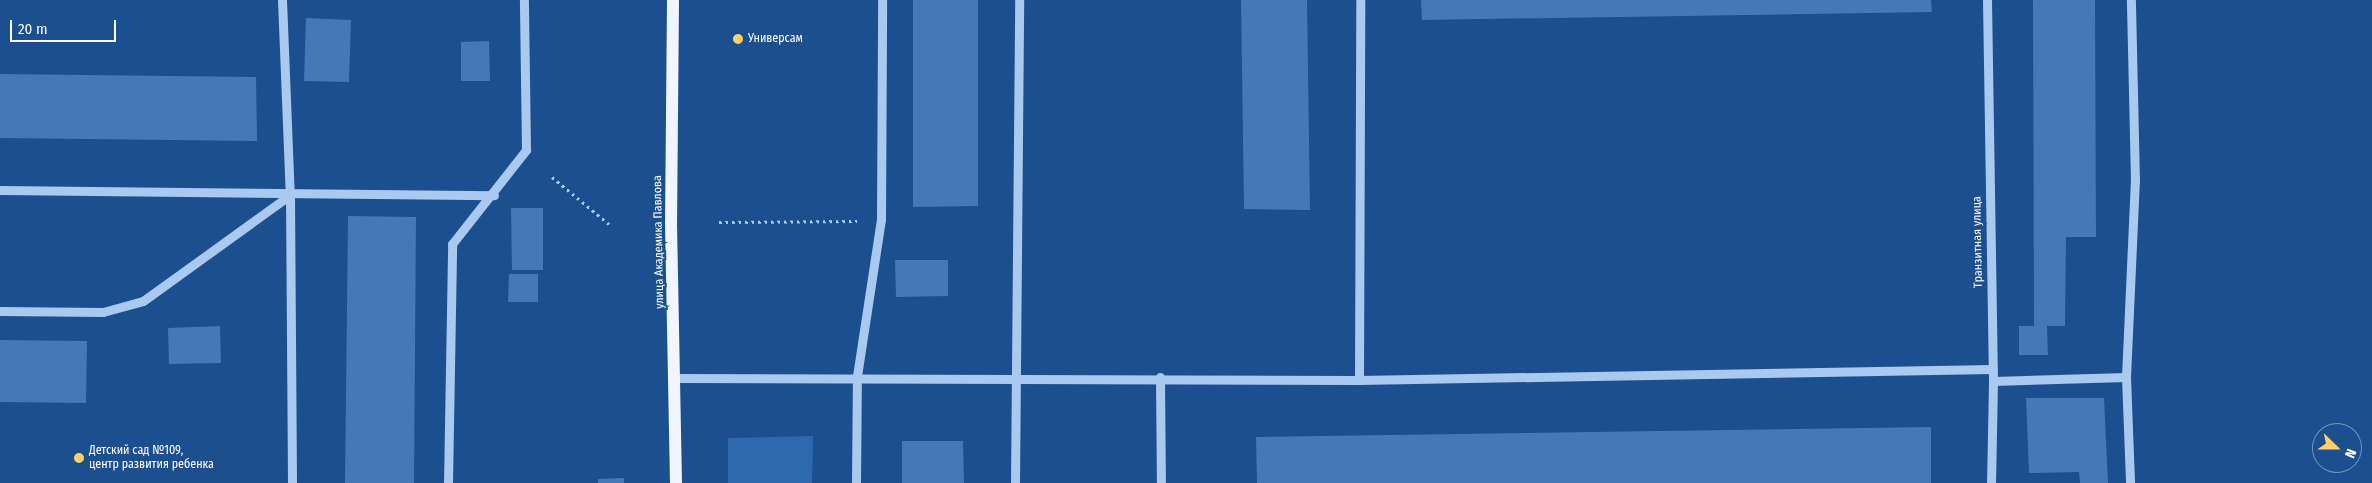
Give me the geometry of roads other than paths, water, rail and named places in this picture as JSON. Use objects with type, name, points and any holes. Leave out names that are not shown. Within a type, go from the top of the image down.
[{"type":"main road","name":"улица Академика Павлова","points":[[673,0],[671,223],[676,483]]},
{"type":"street","points":[[282,0],[290,195],[292,483]]},
{"type":"street","points":[[448,483],[452,244],[494,194],[526,150],[524,0]]},
{"type":"street","points":[[856,483],[857,376],[881,220],[882,0]]},
{"type":"street","points":[[1015,483],[1019,0]]},
{"type":"street","points":[[1359,380],[1360,0]]},
{"type":"street","name":"Транзитная улица","points":[[1987,0],[1993,369],[1991,483]]},
{"type":"street","points":[[2130,483],[2126,377],[2135,181],[2131,0]]},
{"type":"street","points":[[0,190],[290,195],[494,194]]},
{"type":"street","points":[[0,311],[103,312],[143,302],[290,195]]},
{"type":"street","points":[[675,378],[857,376],[1359,380],[1993,369]]},
{"type":"street","points":[[1160,377],[1161,483]]},
{"type":"street","points":[[1993,381],[2126,377]]},
{"type":"place","name":"Универсам","points":[[738,39]]},
{"type":"place","name":"Детский сад №109, центр развития ребенка","points":[[79,458]]}]
